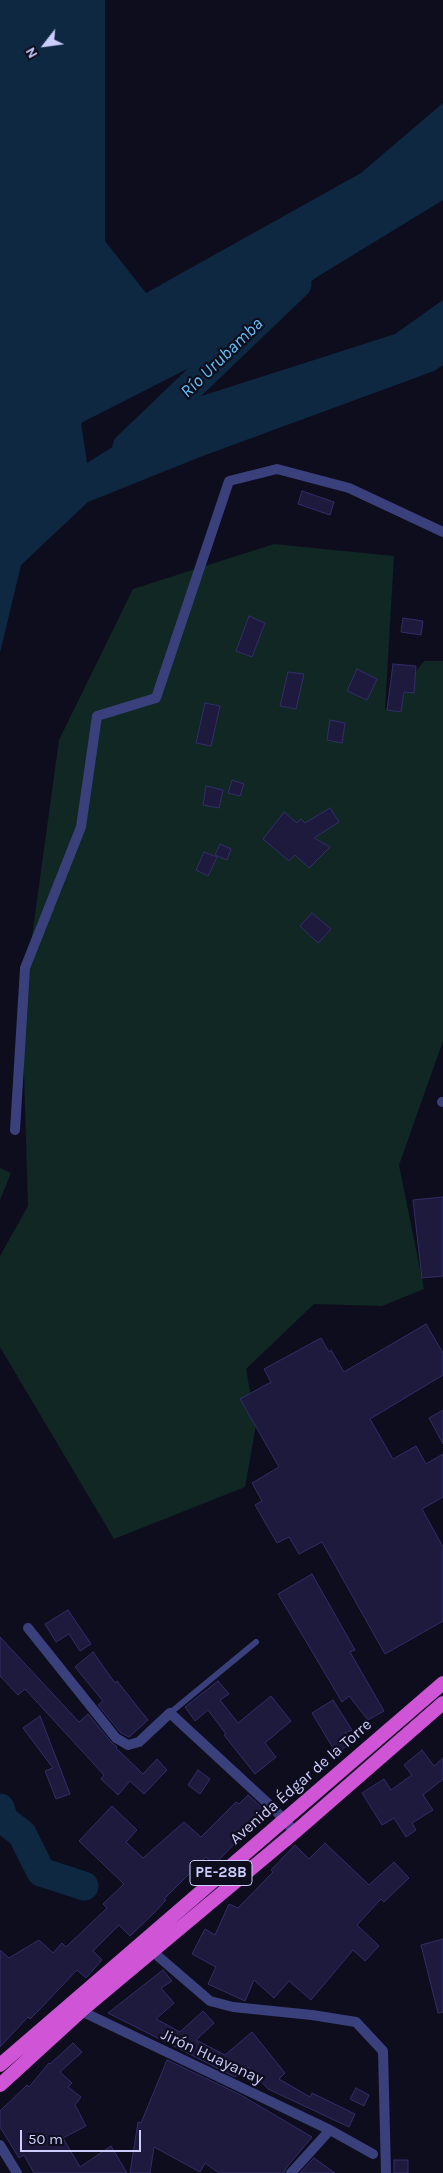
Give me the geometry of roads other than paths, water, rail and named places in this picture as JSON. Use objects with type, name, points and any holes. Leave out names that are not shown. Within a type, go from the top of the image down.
[{"type":"highway","name":"Avenida Édgar de la Torre","points":[[0,2065],[443,1683]]},
{"type":"highway","name":"Avenida Édgar de la Torre","points":[[0,2085],[81,2011],[294,1832],[443,1703]]},
{"type":"street","points":[[15,1130],[25,968],[82,827],[97,716],[156,698],[229,481],[277,469],[349,488],[443,532]]},
{"type":"street","points":[[28,1628],[116,1738],[128,1745],[139,1742],[170,1713],[284,1819],[294,1832]]},
{"type":"street","points":[[152,1952],[210,2001],[233,2007],[312,2015],[356,2022],[383,2052],[386,2173]]},
{"type":"street","name":"Jirón Huayanay","points":[[81,2011],[330,2130],[372,2154]]},
{"type":"street","points":[[291,2173],[330,2130]]},
{"type":"street","points":[[0,2145],[16,2173]]},
{"type":"lane","points":[[170,1713],[256,1642]]},
{"type":"water","points":[[0,0],[105,0],[105,241],[146,293],[361,173],[443,103],[443,200],[317,277],[189,368],[81,423],[87,463],[186,401],[395,334],[443,300],[443,365],[434,371],[200,457],[88,502],[21,565],[0,653]]},
{"type":"waterway","name":"Río Urubamba","points":[[127,447],[297,284]]},
{"type":"waterway","points":[[0,1808],[4,1820],[22,1834],[41,1872],[84,1886]]}]
